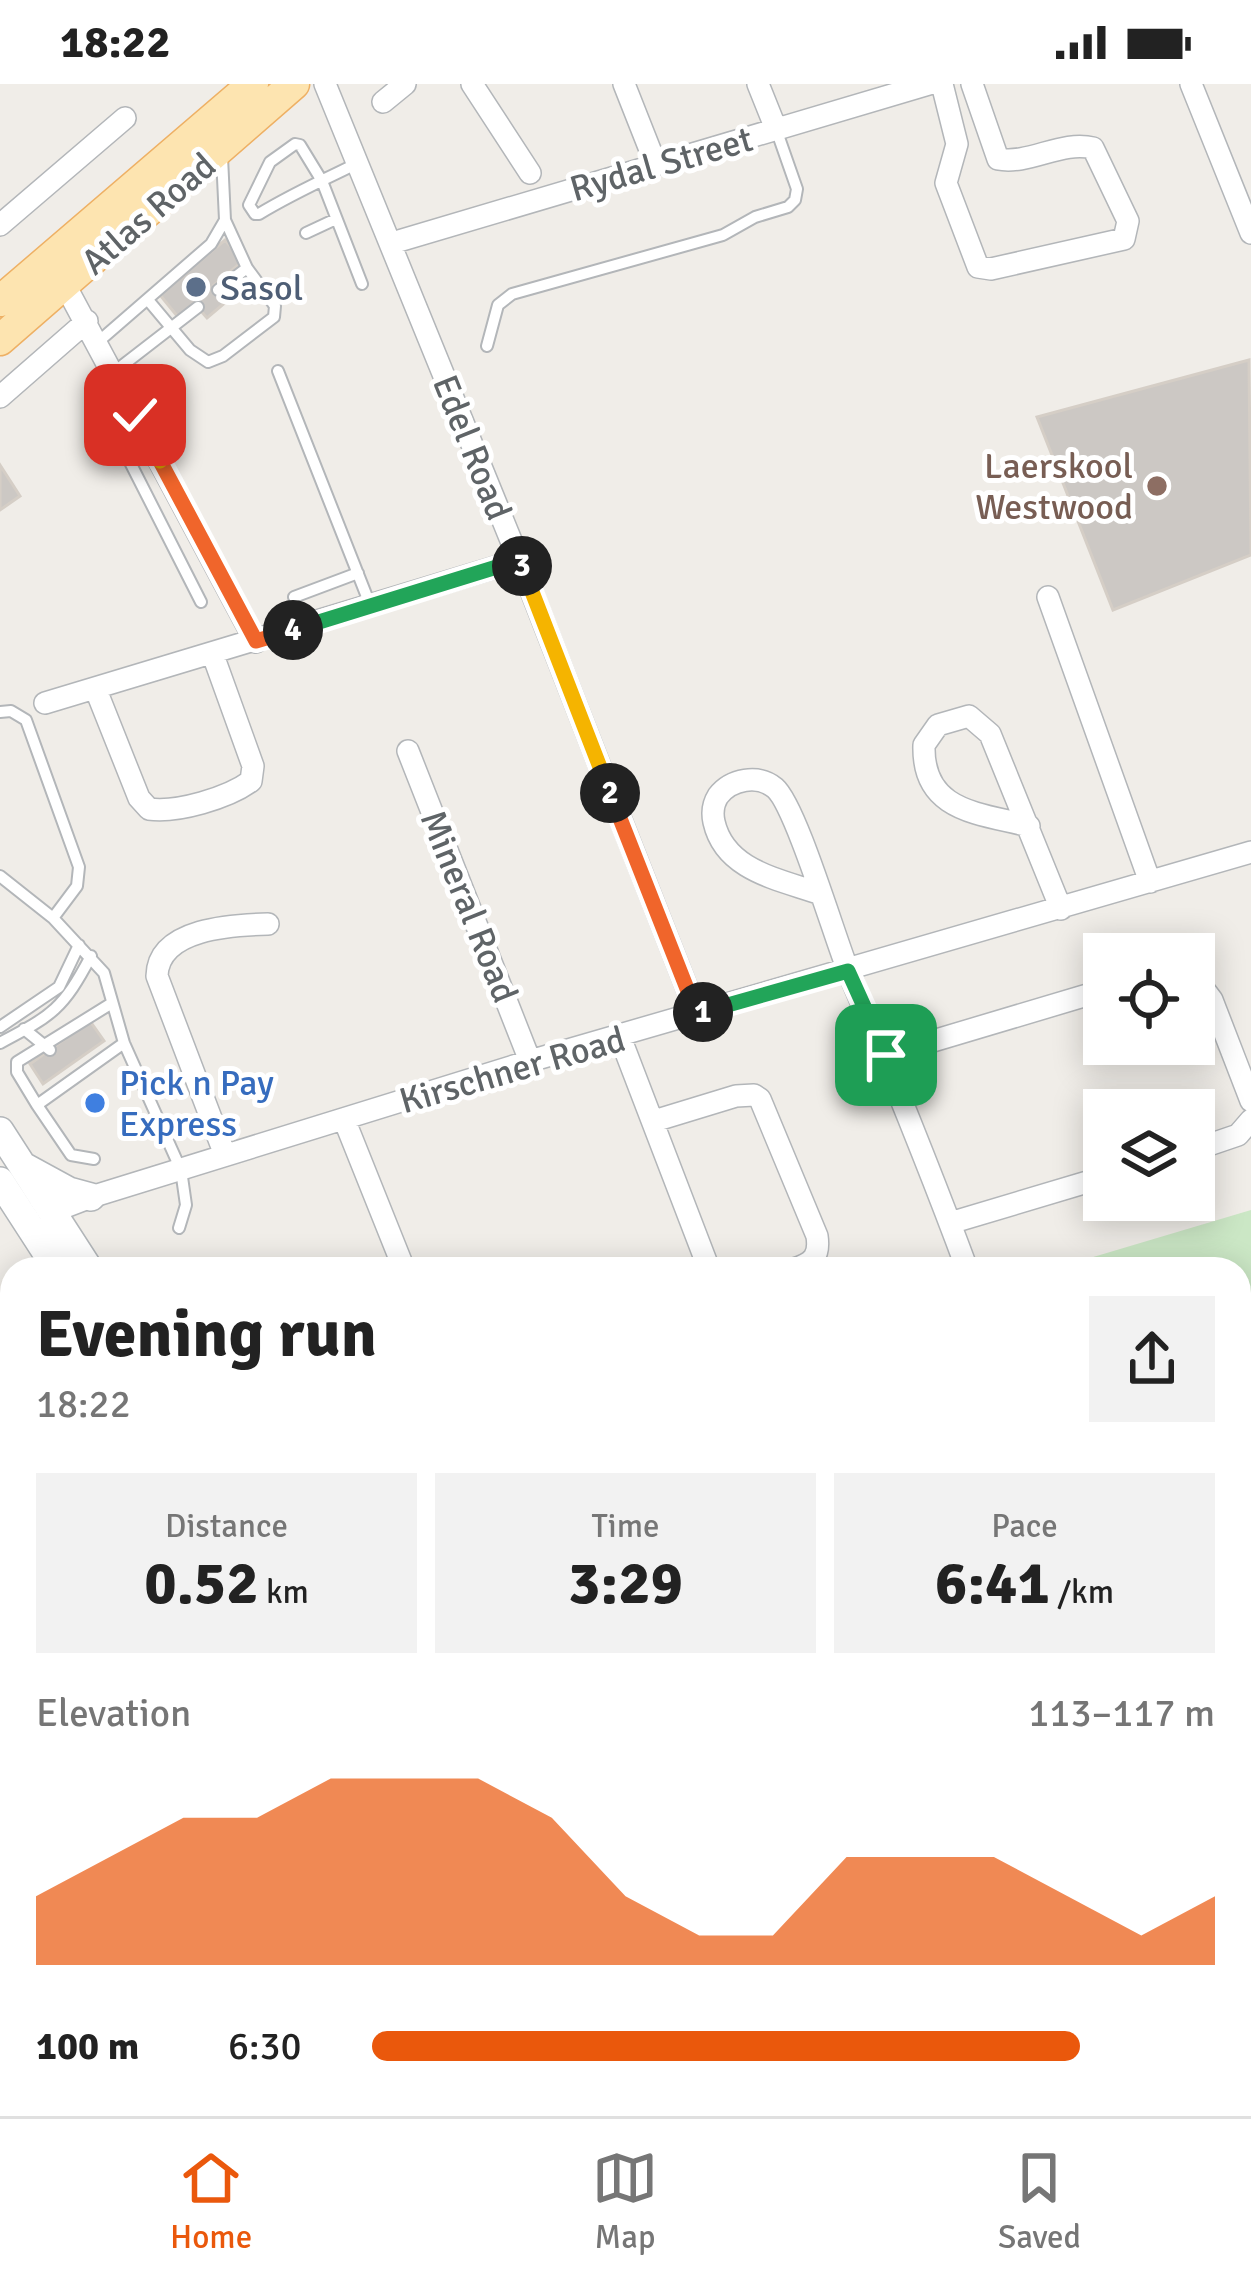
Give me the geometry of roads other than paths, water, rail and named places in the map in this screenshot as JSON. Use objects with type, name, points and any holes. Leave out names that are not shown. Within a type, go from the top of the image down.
[{"type":"main road","name":"Atlas Road","points":[[0,301],[253,84]]},
{"type":"main road","name":"Atlas Road","points":[[0,340],[295,84]]},
{"type":"main road","points":[[0,1131],[10,1173],[51,1257]]},
{"type":"main road","points":[[10,1173],[88,1198],[70,1255]]},
{"type":"main road","points":[[10,1173],[52,1213],[48,1227],[70,1255]]},
{"type":"street","name":"Edel Road","points":[[325,84],[697,1014]]},
{"type":"street","points":[[383,102],[405,84]]},
{"type":"street","points":[[472,84],[530,173]]},
{"type":"street","points":[[623,84],[656,165]]},
{"type":"street","points":[[758,84],[776,129]]},
{"type":"street","name":"Rydal Street","points":[[392,243],[929,84]]},
{"type":"street","points":[[942,84],[957,144],[946,183],[977,267],[1004,267],[1124,239],[1128,221],[1093,148],[1077,146],[998,160],[972,84]]},
{"type":"street","points":[[1191,84],[1245,204],[1251,233]]},
{"type":"street","points":[[0,225],[125,118]]},
{"type":"street","points":[[65,285],[256,641]]},
{"type":"street","points":[[0,397],[87,321]]},
{"type":"street","points":[[45,703],[519,560]]},
{"type":"street","points":[[1048,597],[1150,882]]},
{"type":"street","points":[[96,690],[140,798],[149,809],[168,810],[251,781],[254,766],[213,656]]},
{"type":"street","points":[[1029,826],[958,807],[935,790],[924,745],[938,724],[969,716],[990,734],[1029,826],[1060,909]]},
{"type":"street","name":"Mineral Road","points":[[408,751],[530,1061]]},
{"type":"street","points":[[821,894],[737,862],[726,851],[712,815],[723,791],[748,779],[773,786],[782,796],[821,894],[848,971],[886,1055],[963,1257]]},
{"type":"street","name":"Kirschner Road","points":[[52,1213],[530,1061],[1251,852]]},
{"type":"street","points":[[225,1155],[157,976],[157,964],[168,949],[190,938],[234,925],[268,924]]},
{"type":"street","points":[[886,1055],[1083,996]]},
{"type":"street","points":[[1215,1008],[1251,1101]]},
{"type":"street","points":[[620,1037],[705,1257]]},
{"type":"street","points":[[654,1121],[736,1096],[754,1095],[760,1100],[817,1236],[815,1257]]},
{"type":"street","points":[[344,1119],[399,1257]]},
{"type":"street","points":[[1215,1143],[1238,1135],[1251,1120]]},
{"type":"street","points":[[950,1223],[1083,1183]]},
{"type":"lane","points":[[487,346],[498,305],[506,297],[722,235],[755,217],[788,207],[797,189],[776,129]]},
{"type":"lane","points":[[359,163],[322,181],[259,214],[249,205],[270,162],[295,144],[304,150],[322,181],[362,284]]},
{"type":"lane","points":[[148,300],[199,358],[208,362],[274,317],[275,306],[247,268],[225,220],[221,148]]},
{"type":"lane","points":[[306,232],[337,219]]},
{"type":"lane","points":[[98,342],[211,244],[225,220]]},
{"type":"lane","points":[[218,290],[247,268]]},
{"type":"lane","points":[[114,371],[198,307]]},
{"type":"lane","points":[[278,370],[371,607]]},
{"type":"lane","points":[[99,401],[201,602]]},
{"type":"lane","points":[[111,428],[135,415]]},
{"type":"lane","points":[[294,598],[358,573]]},
{"type":"lane","points":[[0,712],[11,711],[26,720],[79,867],[77,886],[53,918]]},
{"type":"lane","points":[[0,876],[53,918],[104,973],[124,1043],[181,1170],[187,1205],[179,1228]]},
{"type":"lane","points":[[6,1024],[59,987],[79,945]]},
{"type":"lane","points":[[0,1043],[64,1003],[91,956]]},
{"type":"lane","points":[[94,1159],[71,1155],[17,1072],[17,1062],[112,1003]]},
{"type":"lane","points":[[6,1024],[25,1030],[47,1047]]},
{"type":"lane","points":[[37,1105],[72,1072],[124,1043]]},
{"type":"place","name":"Sasol","points":[[196,287]]},
{"type":"place","name":"Laerskool Westwood","points":[[1157,486]]},
{"type":"place","name":"Pick n Pay Express","points":[[95,1103]]}]
